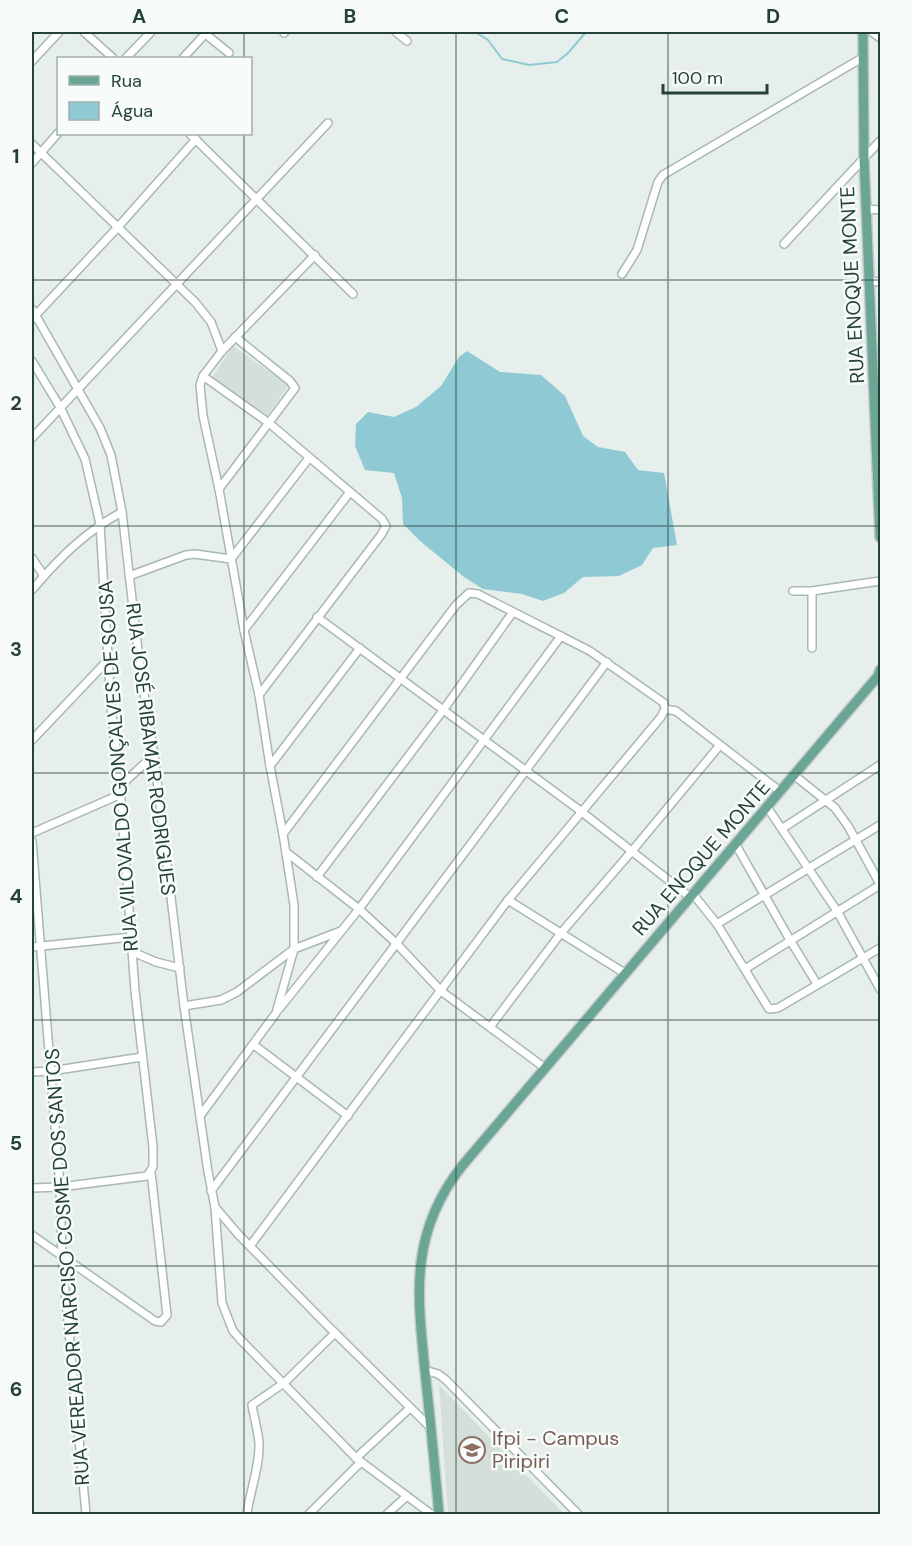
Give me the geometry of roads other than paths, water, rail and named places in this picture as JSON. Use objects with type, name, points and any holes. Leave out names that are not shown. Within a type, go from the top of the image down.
[{"type":"main road","name":"RUA ENOQUE MONTE","points":[[862,32],[864,159],[879,459],[880,537]]},
{"type":"main road","name":"RUA ENOQUE MONTE","points":[[439,1515],[418,1289],[423,1249],[435,1210],[451,1180],[462,1166],[880,675]]},
{"type":"street","points":[[32,61],[58,32]]},
{"type":"street","points":[[84,32],[112,57]]},
{"type":"street","points":[[127,57],[151,32]]},
{"type":"street","points":[[184,57],[205,32],[229,53]]},
{"type":"street","points":[[396,32],[407,41]]},
{"type":"street","points":[[872,32],[880,38]]},
{"type":"street","points":[[622,274],[637,250],[658,182],[663,174],[862,58]]},
{"type":"street","points":[[32,438],[328,123]]},
{"type":"street","points":[[32,163],[57,134]]},
{"type":"street","points":[[191,135],[353,294]]},
{"type":"street","points":[[33,314],[118,227],[196,140]]},
{"type":"street","points":[[784,244],[880,141]]},
{"type":"street","points":[[32,144],[204,311],[216,332],[222,351]]},
{"type":"street","points":[[866,209],[880,210]]},
{"type":"street","points":[[276,1013],[294,949],[294,905],[259,695],[244,630],[219,489],[203,416],[200,385],[203,375],[222,351],[315,255]]},
{"type":"street","points":[[870,281],[880,282]]},
{"type":"street","name":"RUA JOSÉ RIBAMAR RODRIGUES","points":[[33,314],[108,445],[122,512],[141,678],[154,755],[184,1006],[215,1207],[222,1303],[228,1320],[240,1339],[358,1460],[431,1515]]},
{"type":"street","points":[[219,489],[291,395],[294,386],[235,337]]},
{"type":"street","name":"RUA VILOVALDO GONÇALVES DE SOUSA","points":[[32,361],[60,407],[85,459],[100,524],[119,795],[142,1057],[153,1147],[151,1172],[166,1318],[161,1322],[155,1320],[62,1257]]},
{"type":"street","points":[[203,375],[269,423],[381,519],[386,526],[259,695]]},
{"type":"street","points":[[231,559],[309,458]]},
{"type":"street","points":[[244,630],[350,492]]},
{"type":"street","points":[[32,590],[74,544],[100,524],[122,512]]},
{"type":"street","points":[[129,576],[186,555],[231,559]]},
{"type":"street","points":[[32,558],[44,576]]},
{"type":"street","points":[[793,591],[812,591],[880,581]]},
{"type":"street","points":[[812,591],[812,648]]},
{"type":"street","points":[[250,1246],[508,900],[661,717],[665,709],[662,700],[607,662],[561,636],[478,594],[469,593],[283,834]]},
{"type":"street","points":[[317,877],[513,612]]},
{"type":"street","points":[[317,617],[444,708],[691,895],[717,924],[769,1009],[777,1008],[880,948]]},
{"type":"street","points":[[200,1116],[276,1013],[359,909],[561,636]]},
{"type":"street","points":[[270,766],[360,648]]},
{"type":"street","points":[[32,740],[108,660]]},
{"type":"street","points":[[211,1191],[607,662]]},
{"type":"street","points":[[665,709],[676,711],[781,792]]},
{"type":"street","points":[[490,1028],[561,933],[720,745]]},
{"type":"street","points":[[120,786],[154,755]]},
{"type":"street","points":[[783,828],[879,769]]},
{"type":"street","points":[[745,969],[880,885],[842,816],[826,800],[795,776]]},
{"type":"street","points":[[32,833],[119,795]]},
{"type":"street","points":[[767,807],[837,911],[880,989]]},
{"type":"street","points":[[717,924],[880,825]]},
{"type":"street","name":"RUA VEREADOR NARCISO COSME DOS SANTOS","points":[[32,841],[60,1187],[62,1257],[86,1515]]},
{"type":"street","points":[[736,845],[817,984]]},
{"type":"street","points":[[286,852],[359,909],[396,943],[441,991],[545,1068]]},
{"type":"street","points":[[508,900],[626,974]]},
{"type":"street","points":[[184,1006],[221,999],[237,992],[294,949],[341,931]]},
{"type":"street","points":[[32,947],[131,936]]},
{"type":"street","points":[[133,952],[156,962],[180,968]]},
{"type":"street","points":[[254,1045],[348,1116]]},
{"type":"street","points":[[32,1072],[142,1057]]},
{"type":"street","points":[[32,1188],[60,1187],[147,1176],[151,1172]]},
{"type":"street","points":[[215,1207],[335,1333],[431,1428]]},
{"type":"street","points":[[32,1235],[62,1257]]},
{"type":"street","points":[[247,1515],[249,1496],[256,1472],[259,1443],[252,1405],[284,1383],[335,1333]]},
{"type":"street","points":[[425,1370],[445,1379],[578,1515]]},
{"type":"street","points":[[309,1515],[358,1460],[410,1408]]},
{"type":"street","points":[[387,1515],[407,1496]]},
{"type":"water","points":[[467,351],[500,372],[541,375],[565,396],[583,436],[598,447],[625,452],[638,470],[664,473],[677,545],[653,548],[642,565],[619,576],[583,577],[564,593],[543,601],[522,594],[483,589],[464,577],[420,541],[403,524],[402,498],[394,473],[365,470],[355,446],[356,424],[368,412],[394,417],[416,407],[441,386],[459,357]]},
{"type":"waterway","points":[[475,32],[488,40],[502,59],[529,65],[557,62],[586,32]]},
{"type":"place","name":"Ifpi - Campus Piripiri","points":[[472,1450]]}]
